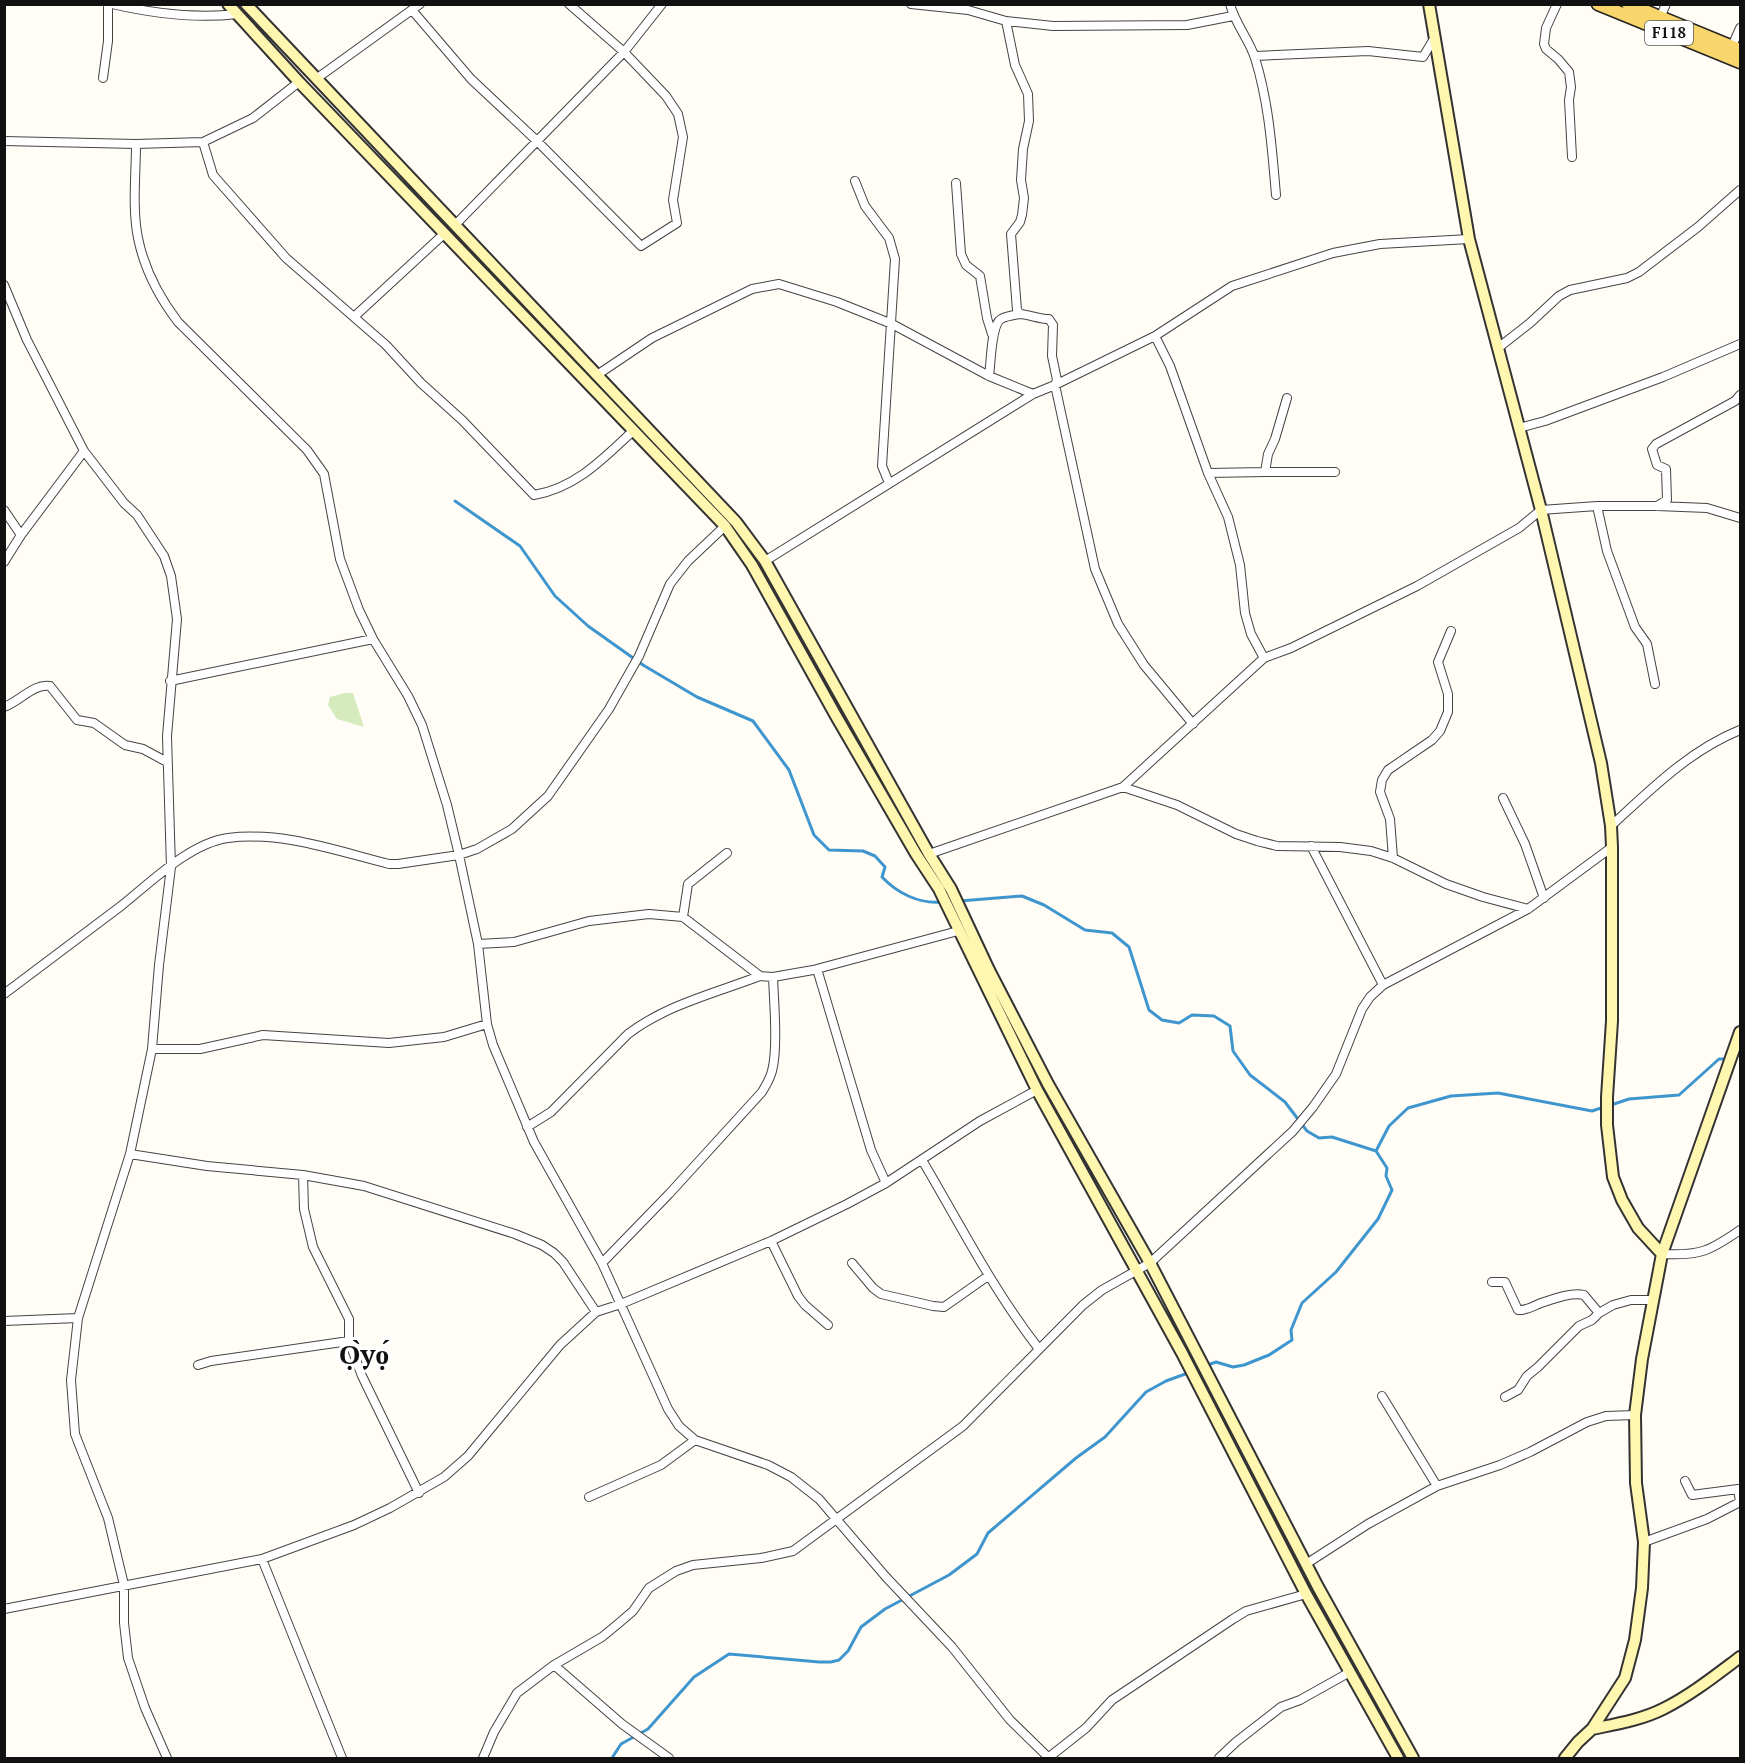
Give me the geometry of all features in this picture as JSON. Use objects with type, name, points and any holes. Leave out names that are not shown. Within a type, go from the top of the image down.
[{"type":"main road","points":[[228,4],[299,82],[725,526],[752,565],[916,854],[945,889]]},
{"type":"main road","points":[[246,4],[736,522],[765,561],[928,854],[1037,1090],[1182,1353],[1306,1594],[1398,1758]]},
{"type":"main road","points":[[1429,4],[1469,238],[1541,510],[1601,763],[1611,826],[1612,1021],[1607,1125],[1613,1177],[1622,1200],[1638,1228],[1662,1254]]},
{"type":"main road","name":"F118","points":[[1598,4],[1740,62]]},
{"type":"main road","name":"F118","points":[[1628,4],[1736,48]]},
{"type":"main road","points":[[381,167],[391,158]]},
{"type":"main road","points":[[530,324],[540,315]]},
{"type":"main road","points":[[836,716],[848,709]]},
{"type":"main road","points":[[956,915],[958,931],[984,972],[1150,1263],[1306,1564],[1413,1758]]},
{"type":"main road","points":[[1565,1758],[1592,1729],[1625,1678],[1637,1629],[1644,1542],[1636,1483],[1635,1415],[1642,1359],[1662,1254],[1740,1032]]},
{"type":"main road","points":[[1334,1643],[1345,1637]]},
{"type":"main road","points":[[1592,1729],[1638,1719],[1663,1709],[1697,1689],[1740,1657]]},
{"type":"street","points":[[103,78],[110,4],[138,10],[216,17],[237,14]]},
{"type":"street","points":[[316,79],[420,4]]},
{"type":"street","points":[[412,10],[471,79],[537,141],[641,246],[677,223],[674,200],[683,137],[678,114],[666,96],[624,52],[569,4]]},
{"type":"street","points":[[455,225],[624,52],[662,4]]},
{"type":"street","points":[[911,4],[968,10],[1005,21],[1053,26],[1170,26],[1233,16]]},
{"type":"street","points":[[1230,4],[1233,16],[1255,56],[1268,109],[1276,195]]},
{"type":"street","points":[[1557,4],[1546,28],[1544,44],[1546,49],[1569,72],[1572,157]]},
{"type":"street","points":[[1660,18],[1666,4]]},
{"type":"street","points":[[1005,21],[1015,65],[1028,94],[1029,121],[1023,149],[1021,180],[1024,198],[1020,222],[1011,234],[1017,310],[1020,314]]},
{"type":"street","points":[[1736,48],[1740,28]]},
{"type":"street","points":[[1255,56],[1368,51],[1423,57],[1435,37]]},
{"type":"street","points":[[4,141],[136,144],[203,142],[253,118],[299,82]]},
{"type":"street","points":[[203,142],[213,175],[286,258],[386,345],[534,495],[576,480],[591,470],[634,430]]},
{"type":"street","points":[[136,144],[137,236],[153,283],[178,322],[307,450],[324,474],[340,559],[373,639],[408,696],[422,725],[447,806],[478,944],[487,1024],[493,1045],[534,1142],[602,1263],[668,1409],[679,1426],[695,1440],[768,1465],[791,1477],[819,1499],[886,1577],[924,1616],[1010,1720],[1048,1758],[1086,1728],[1112,1700],[1233,1619],[1246,1611],[1306,1594]]},
{"type":"street","points":[[855,181],[865,206],[889,238],[895,260],[882,466],[889,483]]},
{"type":"street","points":[[956,183],[961,254],[966,265],[981,276],[987,318],[993,336]]},
{"type":"street","points":[[1498,348],[1559,296],[1570,290],[1627,278],[1639,272],[1698,227],[1740,190]]},
{"type":"street","points":[[355,316],[445,233]]},
{"type":"street","points":[[765,561],[1033,394],[1155,336],[1232,286],[1333,253],[1380,244],[1469,238]]},
{"type":"street","points":[[597,375],[652,338],[752,289],[779,284],[837,302],[892,324],[989,376],[1033,394]]},
{"type":"street","points":[[4,285],[27,340],[84,451],[124,503],[137,516],[164,556],[171,576],[177,619],[167,736],[171,867],[152,1049],[130,1154],[78,1317],[71,1380],[75,1434],[108,1518],[124,1585],[124,1623],[128,1658],[167,1758]]},
{"type":"street","points":[[989,376],[993,336],[1001,319],[1020,314],[1038,319],[1049,319],[1053,325],[1053,356],[1057,380],[1055,385],[1095,569],[1118,624],[1144,665],[1193,724]]},
{"type":"street","points":[[1155,336],[1170,366],[1209,473],[1228,517],[1240,565],[1245,613],[1251,633],[1264,658]]},
{"type":"street","points":[[1519,428],[1545,421],[1663,377],[1740,344]]},
{"type":"street","points":[[1657,506],[1667,500],[1666,469],[1657,465],[1652,449],[1656,444],[1735,401],[1740,395]]},
{"type":"street","points":[[1265,472],[1268,454],[1275,439],[1287,398]]},
{"type":"street","points":[[4,562],[21,535],[84,451]]},
{"type":"street","points":[[1209,473],[1335,472]]},
{"type":"street","points":[[1597,506],[1607,551],[1635,627],[1647,644],[1655,684]]},
{"type":"street","points":[[928,854],[1123,787],[1264,658],[1291,648],[1417,586],[1520,528],[1541,510],[1597,506],[1707,508],[1740,518]]},
{"type":"street","points":[[4,510],[21,535]]},
{"type":"street","points":[[4,994],[171,867],[210,843],[226,838],[269,837],[298,841],[389,864],[459,855],[477,849],[513,829],[548,796],[597,729],[639,656],[670,584],[688,561],[725,526]]},
{"type":"street","points":[[1393,858],[1390,819],[1380,792],[1382,780],[1388,770],[1432,740],[1440,731],[1448,712],[1448,694],[1438,662],[1451,631]]},
{"type":"street","points":[[170,681],[373,639]]},
{"type":"street","points":[[4,707],[14,704],[37,688],[50,686],[77,720],[94,723],[125,745],[143,749],[167,762]]},
{"type":"street","points":[[1611,826],[1673,769],[1726,736],[1740,730]]},
{"type":"street","points":[[1123,787],[1177,805],[1236,834],[1257,841],[1277,846],[1340,847],[1393,858],[1446,884],[1528,909]]},
{"type":"street","points":[[1503,798],[1525,844],[1544,898]]},
{"type":"street","points":[[1311,846],[1383,985]]},
{"type":"street","points":[[483,1758],[494,1732],[517,1693],[554,1665],[602,1637],[633,1611],[649,1588],[676,1571],[693,1565],[770,1557],[793,1551],[963,1426],[1083,1305],[1102,1290],[1150,1263],[1293,1131],[1336,1074],[1362,1009],[1370,997],[1383,985],[1528,909],[1612,847]]},
{"type":"street","points":[[683,917],[688,884],[727,853]]},
{"type":"street","points":[[478,944],[514,942],[589,921],[649,914],[683,917],[760,976]]},
{"type":"street","points":[[527,1127],[551,1112],[628,1034],[641,1024],[666,1011],[760,976],[773,977],[817,969],[958,931]]},
{"type":"street","points":[[817,969],[871,1150],[886,1183]]},
{"type":"street","points":[[602,1263],[762,1092],[772,1071],[774,1055],[773,977]]},
{"type":"street","points":[[152,1049],[200,1048],[263,1035],[388,1042],[444,1037],[487,1024]]},
{"type":"street","points":[[4,1609],[262,1559],[354,1525],[419,1493],[444,1477],[468,1456],[554,1352],[596,1312],[621,1304],[771,1241],[886,1183],[980,1121],[1037,1090]]},
{"type":"street","points":[[130,1154],[207,1166],[303,1175],[364,1186],[515,1234],[542,1245],[554,1253],[563,1262],[596,1312]]},
{"type":"street","points":[[922,1160],[988,1276],[1018,1323],[1039,1349]]},
{"type":"street","points":[[303,1175],[304,1209],[313,1247],[349,1319],[349,1341],[362,1376],[419,1493]]},
{"type":"street","points":[[1662,1254],[1690,1255],[1711,1249],[1740,1230]]},
{"type":"street","points":[[771,1241],[798,1296],[828,1325]]},
{"type":"street","points":[[852,1263],[881,1294],[933,1306],[944,1306],[988,1276]]},
{"type":"street","points":[[1492,1282],[1505,1282],[1518,1310],[1522,1311],[1543,1302],[1577,1293],[1584,1295],[1599,1313]]},
{"type":"street","points":[[1505,1397],[1518,1390],[1527,1376],[1579,1326],[1613,1305],[1631,1300],[1653,1300]]},
{"type":"street","points":[[4,1321],[78,1317]]},
{"type":"street","points":[[198,1365],[211,1361],[349,1341]]},
{"type":"street","points":[[1382,1396],[1437,1486]]},
{"type":"street","points":[[1306,1564],[1368,1524],[1437,1486],[1500,1465],[1587,1422],[1606,1416],[1635,1415]]},
{"type":"street","points":[[589,1497],[661,1465],[695,1440]]},
{"type":"street","points":[[1644,1542],[1707,1519],[1740,1502],[1738,1489],[1692,1495],[1685,1481]]},
{"type":"street","points":[[262,1559],[342,1758]]},
{"type":"street","points":[[554,1665],[622,1724],[669,1758]]},
{"type":"street","points":[[1219,1758],[1281,1707],[1300,1700],[1350,1672]]},
{"type":"green space","points":[[353,693],[364,727],[337,719],[328,705],[330,697]]},
{"type":"waterway","points":[[455,501],[520,546],[555,596],[588,626],[643,665],[697,697],[753,721],[789,770],[814,835],[829,850],[863,851],[875,856],[885,867],[882,877],[894,888],[917,899],[941,902]]},
{"type":"waterway","points":[[960,901],[1022,896],[1044,905],[1085,930],[1112,933],[1129,947],[1149,1010],[1162,1020],[1179,1023],[1192,1015],[1214,1016],[1230,1026],[1233,1051],[1250,1075],[1285,1102],[1307,1131],[1319,1138],[1332,1137],[1376,1151]]},
{"type":"waterway","points":[[1611,1105],[1629,1099],[1679,1095],[1719,1059],[1727,1059]]},
{"type":"waterway","points":[[1194,1370],[1216,1362],[1233,1367],[1244,1365],[1269,1355],[1292,1340],[1291,1330],[1302,1303],[1336,1272],[1378,1219],[1392,1190],[1386,1176],[1387,1168],[1376,1151],[1389,1126],[1408,1108],[1451,1096],[1498,1093],[1592,1111],[1604,1107]]},
{"type":"waterway","points":[[612,1758],[621,1744],[648,1729],[694,1677],[729,1654],[819,1662],[839,1660],[848,1651],[861,1627],[885,1609],[949,1575],[977,1554],[988,1533],[1076,1458],[1105,1437],[1146,1392],[1188,1373]]},
{"type":"district","name":"Ọ̀yọ́","points":[[364,1354]]}]
